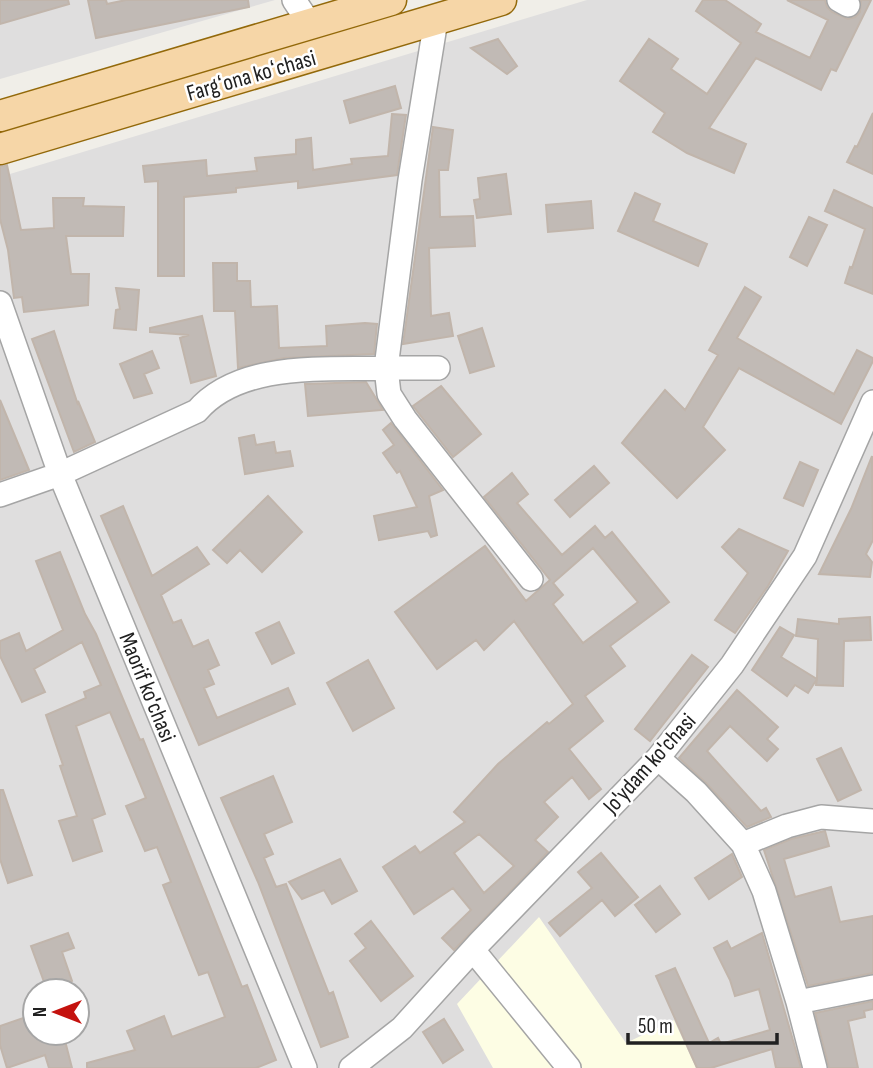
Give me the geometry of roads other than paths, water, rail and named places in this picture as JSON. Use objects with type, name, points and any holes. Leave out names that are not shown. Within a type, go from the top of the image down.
[{"type":"main road","name":"Fargʻona koʻchasi","points":[[0,116],[302,12],[391,0]]},
{"type":"main road","name":"Fargʻona koʻchasi","points":[[0,149],[501,0]]},
{"type":"street","points":[[436,20],[410,180],[386,368],[389,394],[405,419],[531,579]]},
{"type":"street","name":"Maorif ko'chasi","points":[[0,303],[60,474],[305,1068]]},
{"type":"street","points":[[0,495],[60,474],[197,411],[209,398],[233,384],[273,373],[438,368]]},
{"type":"street","name":"Jo'ydam ko'chasi","points":[[351,1068],[402,1028],[473,950],[659,758],[732,665],[805,556],[873,402]]},
{"type":"street","points":[[659,758],[696,792],[743,844],[764,891],[815,1068]]},
{"type":"street","points":[[743,844],[787,826],[821,817],[873,821]]},
{"type":"street","points":[[473,950],[569,1068]]},
{"type":"street","points":[[798,1002],[873,987]]}]
